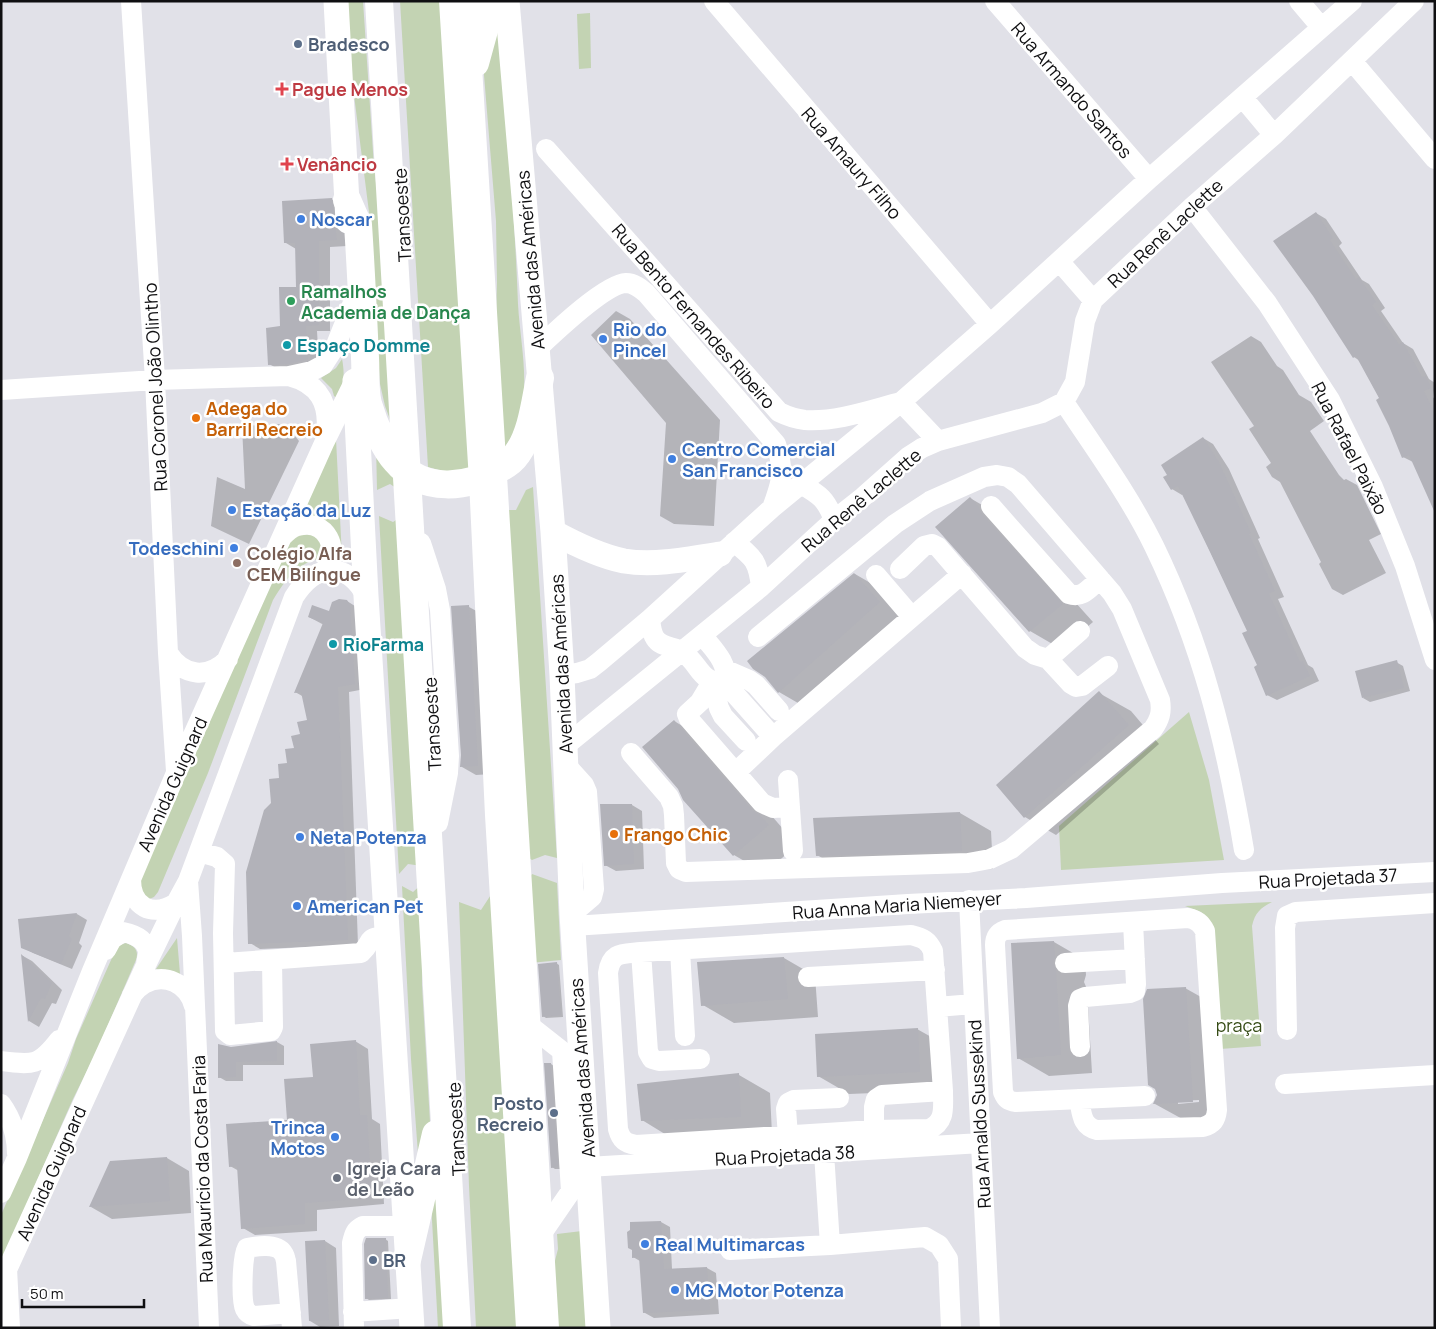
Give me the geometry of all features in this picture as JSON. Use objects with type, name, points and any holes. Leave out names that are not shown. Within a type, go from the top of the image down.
[{"type":"highway","points":[[368,1],[373,66],[375,76],[385,91]]},
{"type":"highway","points":[[379,1],[411,474],[443,1103],[457,1328]]},
{"type":"highway","points":[[464,1],[486,476],[545,1328]]},
{"type":"highway","points":[[469,83],[492,1]]},
{"type":"highway","points":[[347,200],[358,225],[368,405],[379,433],[396,461],[411,474],[432,483],[456,485],[486,476],[506,464],[517,454],[527,436],[540,378]]},
{"type":"highway","points":[[407,1260],[443,1103]]},
{"type":"main road","points":[[336,1],[366,596],[411,1318]]},
{"type":"main road","name":"Avenida das Américas","points":[[507,1],[553,532],[566,756],[572,920],[598,1328]]},
{"type":"main road","points":[[553,532],[578,545],[624,561],[642,563],[676,560],[727,548]]},
{"type":"street","name":"Rua Coronel João Olintho","points":[[131,1],[155,380],[168,653],[176,773]]},
{"type":"street","name":"Transoeste","points":[[389,1],[411,474],[421,543],[436,589],[440,610],[448,736],[448,773],[438,823],[468,1328]]},
{"type":"street","points":[[449,1],[486,476],[482,537],[473,599],[473,618],[482,763],[495,815],[526,1328]]},
{"type":"street","name":"Rua Amaury Filho","points":[[714,1],[990,324]]},
{"type":"street","name":"Rua Armando Santos","points":[[995,1],[1149,179]]},
{"type":"street","points":[[1299,1],[1321,27]]},
{"type":"street","points":[[562,675],[590,669],[650,618],[772,508],[901,402],[990,324],[1149,179],[1352,1]]},
{"type":"street","name":"Rua Renê Laclette","points":[[566,756],[682,651],[761,587],[834,520],[908,457],[938,441],[1042,413],[1064,402],[1075,382],[1085,321],[1094,300],[1192,207],[1274,135],[1414,1]]},
{"type":"street","points":[[1352,61],[1435,159]]},
{"type":"street","points":[[1243,98],[1274,135]]},
{"type":"street","name":"Rua Bento Fernandes Ribeiro","points":[[546,149],[778,412],[804,420],[823,419],[858,413],[901,402]]},
{"type":"street","name":"Rua Rafael Paixão","points":[[1192,207],[1267,303],[1330,400],[1373,487],[1405,566],[1435,660]]},
{"type":"street","points":[[1059,261],[1094,300]]},
{"type":"street","name":"Rua Bento Fernandes Ribeiro","points":[[538,348],[566,321],[615,285],[627,283],[638,286],[776,444],[781,459],[782,473],[780,486],[772,508]]},
{"type":"street","points":[[1,390],[155,380],[289,376],[312,372],[323,365],[336,345],[352,305]]},
{"type":"street","points":[[289,376],[302,380],[313,387],[322,398],[327,410],[326,441]]},
{"type":"street","name":"Avenida Guignard","points":[[1,1193],[176,773],[355,380]]},
{"type":"street","points":[[901,402],[938,441]]},
{"type":"street","points":[[1064,402],[1126,496],[1154,545],[1177,596],[1198,651],[1217,715],[1234,785],[1244,850]]},
{"type":"street","points":[[631,753],[669,797],[673,806],[676,863],[679,869],[686,872],[968,863],[990,859],[1011,849],[1153,729],[1160,720],[1162,710],[1160,700],[1122,609],[1112,593],[1018,484],[1008,477],[997,475],[984,477],[930,501],[895,524],[758,637]]},
{"type":"street","points":[[801,484],[825,500],[834,520]]},
{"type":"street","points":[[991,506],[1069,594],[1076,596],[1083,594],[1100,578]]},
{"type":"street","points":[[282,537],[290,530],[299,526],[309,525],[320,529],[328,536],[332,544],[332,555],[329,565],[324,571]]},
{"type":"street","points":[[900,568],[924,546],[932,544],[938,547],[962,574],[1024,648],[1035,655],[1048,659],[1071,684],[1076,687],[1082,686],[1108,666]]},
{"type":"street","points":[[727,548],[750,555],[756,562],[761,587]]},
{"type":"street","points":[[324,571],[339,571],[350,575],[360,584],[366,596]]},
{"type":"street","name":"Avenida Guignard","points":[[4,1276],[132,995],[188,881],[294,597],[301,585],[311,577],[324,571]]},
{"type":"street","points":[[736,772],[773,737],[962,574]]},
{"type":"street","points":[[876,575],[912,617]]},
{"type":"street","points":[[650,618],[651,630],[656,640],[682,651],[721,678],[773,737]]},
{"type":"street","points":[[1048,659],[1080,631]]},
{"type":"street","points":[[702,635],[721,678],[719,708],[723,716],[746,741]]},
{"type":"street","points":[[168,653],[182,668],[191,672],[201,673],[212,671],[221,666],[228,658]]},
{"type":"street","points":[[721,678],[749,680],[756,685],[779,711]]},
{"type":"street","points":[[721,678],[687,714],[689,719],[768,807],[790,807]]},
{"type":"street","points":[[788,780],[793,851]]},
{"type":"street","points":[[199,852],[217,857],[225,864],[223,932],[225,1031],[230,1035],[271,1032],[273,1027],[272,960]]},
{"type":"street","name":"Rua Projetada 37","points":[[1222,883],[1435,872]]},
{"type":"street","points":[[1378,875],[1379,908]]},
{"type":"street","points":[[131,879],[131,890],[136,900],[144,908],[155,911],[166,909],[176,903]]},
{"type":"street","name":"Rua Maurício da Costa Faria","points":[[188,881],[209,1328]]},
{"type":"street","name":"Rua Anna Maria Niemeyer","points":[[572,920],[969,900],[1222,883]]},
{"type":"street","name":"Rua Arnaldo Sussekind","points":[[969,900],[990,1328]]},
{"type":"street","points":[[1287,1030],[1285,928],[1287,916],[1296,912],[1435,903]]},
{"type":"street","points":[[1080,1099],[1084,1122],[1089,1128],[1097,1130],[1203,1127],[1211,1124],[1216,1119],[1217,1110],[1205,931],[1202,924],[1188,918],[1005,930],[999,932],[995,938],[994,945],[1003,1092],[1005,1098],[1016,1102],[1080,1099],[1145,1096]]},
{"type":"street","points":[[1080,1047],[1078,1006],[1080,999],[1135,991],[1133,922]]},
{"type":"street","points":[[92,971],[99,965],[112,939],[123,932],[134,934],[143,942],[148,952],[146,965]]},
{"type":"street","points":[[192,936],[223,932]]},
{"type":"street","points":[[911,935],[921,937],[928,942],[933,951],[943,1091],[944,1113],[941,1121],[929,1129],[874,1130],[627,1143],[621,1138],[618,1129],[608,973],[609,964],[614,957],[621,954],[641,952],[911,935]]},
{"type":"street","points":[[225,963],[362,953],[370,940],[388,936]]},
{"type":"street","points":[[680,950],[685,1036]]},
{"type":"street","points":[[641,952],[648,1052],[652,1059],[659,1061],[700,1059]]},
{"type":"street","points":[[1065,963],[1135,959]]},
{"type":"street","points":[[808,976],[935,970]]},
{"type":"street","name":"Rua Maurício da Costa Faria","points":[[132,995],[143,985],[156,979],[170,980],[182,986],[191,997],[195,1011]]},
{"type":"street","points":[[937,1007],[973,1004]]},
{"type":"street","points":[[579,1021],[562,1051],[571,1191],[592,1223]]},
{"type":"street","points":[[525,1022],[562,1051]]},
{"type":"street","points":[[1,1061],[30,1064],[42,1059],[69,1027]]},
{"type":"street","points":[[1285,1084],[1435,1074]]},
{"type":"street","points":[[978,1078],[1002,1077]]},
{"type":"street","points":[[874,1130],[874,1107],[876,1099],[882,1094],[943,1091]]},
{"type":"street","points":[[788,1136],[786,1109],[788,1103],[794,1100],[838,1098]]},
{"type":"street","points":[[1,1104],[13,1126],[17,1142],[17,1158]]},
{"type":"street","name":"Rua Projetada 38","points":[[588,1167],[981,1143]]},
{"type":"street","points":[[824,1153],[830,1245]]},
{"type":"street","points":[[538,1239],[571,1191]]},
{"type":"street","points":[[405,1226],[363,1226],[354,1233],[352,1243],[353,1320],[411,1318]]},
{"type":"street","points":[[730,1250],[926,1238],[939,1245],[948,1260],[951,1328]]},
{"type":"street","points":[[4,1276],[10,1328]]},
{"type":"green space","points":[[347,1],[363,1],[374,167],[387,271],[398,441],[385,406],[380,384],[369,212],[350,64]]},
{"type":"green space","points":[[400,1],[444,1],[473,471],[446,472],[428,467]]},
{"type":"green space","points":[[498,1],[510,152],[524,386],[520,419],[501,453],[495,362],[496,221],[483,63]]},
{"type":"green space","points":[[590,13],[591,68],[579,69],[577,14]]},
{"type":"green space","points":[[342,359],[343,379],[337,398],[334,396],[332,389],[321,378],[336,368]]},
{"type":"green space","points":[[336,439],[342,557],[318,559],[300,567],[286,581],[273,600],[208,773],[158,892],[154,897],[147,900],[137,883]]},
{"type":"green space","points":[[376,444],[402,492],[390,484],[377,490]]},
{"type":"green space","points":[[533,487],[557,858],[545,855],[532,860],[524,855],[506,510],[516,510],[526,490]]},
{"type":"green space","points":[[379,516],[393,522],[402,516],[422,866],[408,864],[399,874]]},
{"type":"green space","points":[[1189,712],[1209,780],[1224,860],[1061,870],[1059,826]]},
{"type":"green space","points":[[532,874],[557,883],[561,960],[530,963],[527,882]]},
{"type":"green space","points":[[424,882],[422,985],[430,1122],[418,1154],[402,886],[413,892]]},
{"type":"green space","points":[[496,887],[523,1328],[476,1328],[459,902],[481,910]]},
{"type":"green space","name":"praça","points":[[1272,902],[1259,911],[1252,926],[1261,1046],[1220,1049],[1207,918],[1201,912],[1185,906]]},
{"type":"green space","points":[[177,938],[180,974],[156,969]]},
{"type":"green space","points":[[126,943],[136,949],[136,960],[1,1262],[1,1215],[115,951],[119,945]]},
{"type":"green space","points":[[437,1149],[448,1328],[438,1328],[430,1184]]},
{"type":"green space","points":[[582,1231],[586,1328],[557,1328],[551,1276],[558,1249],[557,1234]]},
{"type":"building","points":[[332,198],[337,240],[319,241],[319,325],[306,326],[308,359],[288,364],[268,365],[266,328],[280,326],[279,287],[296,287],[295,243],[284,243],[282,201]]},
{"type":"building","points":[[1316,212],[1333,238],[1330,240],[1356,279],[1359,277],[1376,302],[1372,305],[1399,344],[1403,342],[1422,377],[1426,376],[1431,388],[1424,391],[1435,414],[1435,513],[1409,455],[1402,458],[1376,400],[1379,398],[1356,356],[1353,358],[1313,296],[1273,241]]},
{"type":"building","points":[[1203,437],[1219,462],[1251,533],[1249,534],[1275,591],[1269,594],[1300,662],[1303,661],[1310,676],[1266,696],[1254,667],[1257,665],[1242,633],[1247,631],[1210,552],[1178,486],[1171,490],[1163,477],[1167,475],[1161,465]]},
{"type":"building","points":[[970,497],[979,507],[982,514],[1063,604],[1029,632],[935,527]]},
{"type":"building","points":[[854,573],[880,602],[778,693],[765,677],[753,669],[747,661]]},
{"type":"building","points":[[339,599],[347,600],[350,605],[355,684],[338,687],[348,940],[248,944],[246,872],[264,810],[271,803],[269,779],[279,778],[278,764],[287,763],[285,749],[294,748],[291,736],[300,734],[297,722],[307,720],[301,692],[294,693],[323,623],[308,617],[312,605],[329,611],[332,602]]},
{"type":"building","points":[[469,605],[478,766],[460,767],[461,755],[451,606]]},
{"type":"building","points":[[1397,660],[1404,688],[1362,698],[1355,671]]},
{"type":"building","points":[[1099,691],[1129,725],[1024,818],[996,785]]},
{"type":"building","points":[[674,720],[753,811],[760,815],[769,825],[733,856],[683,800],[678,789],[642,747]]},
{"type":"building","name":"Frango Chic","points":[[600,804],[632,804],[634,864],[604,866]]},
{"type":"building","points":[[960,812],[962,851],[816,856],[813,818]]},
{"type":"building","points":[[77,913],[69,936],[72,939],[61,964],[21,948],[18,919]]},
{"type":"building","points":[[1054,941],[1055,957],[1053,963],[1056,970],[1061,1055],[1017,1059],[1011,943]]},
{"type":"building","points":[[21,954],[52,983],[45,999],[41,998],[28,1022]]},
{"type":"building","points":[[784,957],[788,999],[701,1006],[697,962]]},
{"type":"building","points":[[557,962],[561,1015],[542,1017],[538,964]]},
{"type":"building","points":[[1186,987],[1193,1102],[1153,1104],[1157,1095],[1155,1089],[1148,1085],[1143,999],[1147,989]]},
{"type":"building","points":[[918,1028],[920,1072],[817,1077],[815,1034]]},
{"type":"building","points":[[356,1040],[360,1115],[367,1115],[372,1198],[305,1203],[305,1224],[241,1229],[237,1166],[229,1167],[226,1124],[287,1120],[284,1079],[313,1077],[310,1044]]},
{"type":"building","points":[[277,1041],[277,1061],[236,1062],[236,1077],[218,1078],[218,1044],[231,1047]]},
{"type":"building","points":[[544,1063],[551,1063],[558,1167],[551,1168]]},
{"type":"building","points":[[739,1073],[741,1117],[641,1121],[637,1084]]},
{"type":"building","points":[[167,1157],[170,1201],[89,1207],[110,1161]]},
{"type":"building","name":"MG Motor Potenza","points":[[661,1221],[664,1269],[707,1267],[710,1310],[643,1313],[639,1257],[632,1258],[632,1250],[628,1248],[627,1232],[630,1230],[630,1222]]},
{"type":"building","points":[[366,1238],[386,1238],[388,1298],[365,1299],[364,1244]]},
{"type":"building","points":[[325,1240],[329,1320],[309,1321],[305,1241]]},
{"type":"place","name":"Bradesco","points":[[298,44]]},
{"type":"place","name":"Pague Menos","points":[[282,89]]},
{"type":"place","name":"Venâncio","points":[[287,164]]},
{"type":"place","name":"Noscar","points":[[301,219]]},
{"type":"place","name":"Ramalhos Academia de Dança","points":[[291,301]]},
{"type":"place","name":"Rio do Pincel","points":[[603,339]]},
{"type":"place","name":"Espaço Domme","points":[[287,345]]},
{"type":"place","name":"Adega do Barril Recreio","points":[[196,418]]},
{"type":"place","name":"Centro Comercial San Francisco","points":[[672,459]]},
{"type":"place","name":"Estação da Luz","points":[[232,510]]},
{"type":"place","name":"Todeschini","points":[[234,548]]},
{"type":"place","name":"Colégio Alfa CEM Bilíngue","points":[[237,563]]},
{"type":"place","name":"RioFarma","points":[[333,644]]},
{"type":"place","name":"Frango Chic","points":[[614,834]]},
{"type":"place","name":"Neta Potenza","points":[[300,837]]},
{"type":"place","name":"American Pet","points":[[297,906]]},
{"type":"place","name":"Posto Recreio","points":[[554,1113]]},
{"type":"place","name":"Trinca Motos","points":[[335,1137]]},
{"type":"place","name":"Igreja Cara de Leão","points":[[337,1178]]},
{"type":"place","name":"Real Multimarcas","points":[[645,1244]]},
{"type":"place","name":"BR","points":[[373,1260]]},
{"type":"place","name":"MG Motor Potenza","points":[[675,1290]]}]
